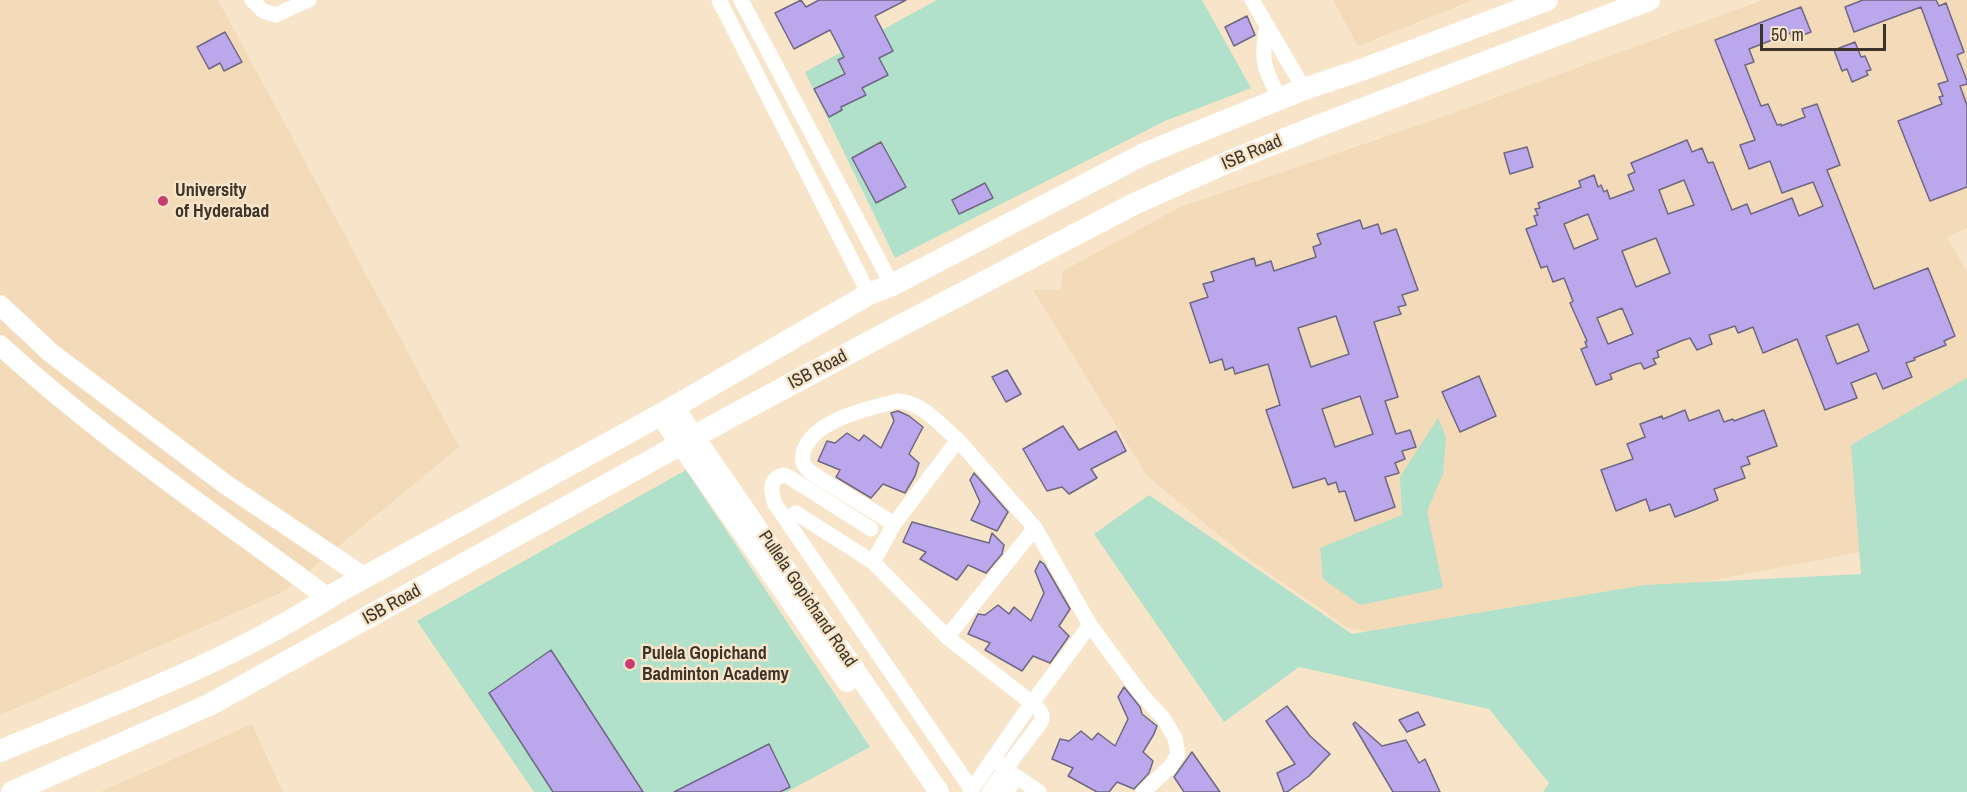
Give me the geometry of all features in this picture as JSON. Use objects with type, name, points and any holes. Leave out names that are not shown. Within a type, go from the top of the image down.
[{"type":"main road","name":"ISB Road","points":[[0,751],[200,668],[315,607],[667,411],[869,294],[891,285],[1144,154],[1304,89],[1364,69],[1547,0]]},
{"type":"main road","name":"ISB Road","points":[[12,792],[209,705],[885,333],[1134,204],[1228,162],[1315,127],[1649,0]]},
{"type":"street","points":[[252,0],[263,11],[276,15],[309,0]]},
{"type":"street","points":[[719,0],[869,294]]},
{"type":"street","points":[[741,0],[891,285]]},
{"type":"street","points":[[1252,0],[1304,89]]},
{"type":"street","points":[[1267,26],[1263,56],[1267,74],[1280,99]]},
{"type":"street","points":[[0,305],[51,353],[216,477],[364,578]]},
{"type":"street","points":[[0,345],[46,387],[328,598]]},
{"type":"street","points":[[894,524],[803,466],[802,460],[804,448],[811,439],[837,420],[858,411],[898,401],[909,401],[958,440],[1035,528],[1090,625],[1141,694],[1164,719],[1174,738],[1178,754],[1170,767],[1143,792]]},
{"type":"street","name":"Pullela Gopichand Road","points":[[667,411],[874,709],[939,792]]},
{"type":"street","points":[[873,562],[894,524],[958,440]]},
{"type":"street","points":[[871,529],[783,475],[777,476],[772,483],[771,491],[775,504],[971,791],[1029,707],[1090,625]]},
{"type":"street","points":[[786,520],[796,513],[873,562],[947,637],[1029,707],[1041,712],[1042,719],[1012,772],[1006,792]]},
{"type":"street","points":[[947,637],[1035,528]]},
{"type":"street","name":"Pullela Gopichand Road","points":[[874,709],[924,792]]},
{"type":"street","points":[[993,759],[1039,792]]},
{"type":"street","points":[[988,792],[1012,772]]},
{"type":"shaded area","name":"University of Hyderabad","points":[[0,0],[218,0],[459,447],[283,592],[0,715]]},
{"type":"shaded area","points":[[1333,0],[1473,0],[1358,46]]},
{"type":"shaded area","points":[[1763,0],[1967,0],[1967,228],[1947,237],[1967,272],[1967,496],[1897,545],[1407,639],[1348,628],[1242,554],[1147,476],[1033,290],[1061,290],[1063,271],[1180,207],[1434,120]]},
{"type":"shaded area","points":[[252,724],[283,792],[100,792]]},
{"type":"green space","points":[[937,0],[1202,0],[1251,88],[1165,121],[895,258],[805,72]]},
{"type":"green space","points":[[1967,378],[1967,792],[1543,792],[1549,783],[1489,709],[1299,667],[1224,722],[1094,534],[1149,495],[1352,634],[1645,585],[1861,574],[1851,445]]},
{"type":"green space","points":[[1438,418],[1446,437],[1443,474],[1427,511],[1443,588],[1360,605],[1323,579],[1320,548],[1402,515],[1400,477]]},
{"type":"green space","name":"Pulela Gopichand Badminton Academy","points":[[686,470],[870,747],[787,792],[534,792],[417,621]]},
{"type":"building","points":[[801,0],[806,7],[819,0],[906,0],[875,16],[893,51],[879,58],[888,75],[862,88],[866,95],[841,107],[842,110],[829,117],[814,89],[845,74],[838,60],[844,57],[830,30],[794,49],[775,13]]},
{"type":"building","points":[[1863,0],[1936,0],[1939,6],[1946,3],[1964,52],[1957,55],[1967,81],[1967,84],[1960,86],[1967,105],[1967,187],[1930,201],[1898,121],[1942,104],[1939,97],[1943,96],[1938,84],[1948,81],[1921,7],[1854,32],[1845,7]]},
{"type":"building","points":[[1801,7],[1811,32],[1792,39],[1790,33],[1749,49],[1754,62],[1745,65],[1761,106],[1768,104],[1777,125],[1781,124],[1781,126],[1805,117],[1802,109],[1817,104],[1840,165],[1827,170],[1874,289],[1928,268],[1955,336],[1944,341],[1946,345],[1906,363],[1912,377],[1883,389],[1876,373],[1851,383],[1857,398],[1825,410],[1797,339],[1763,353],[1753,327],[1738,333],[1735,326],[1709,335],[1712,344],[1697,350],[1690,338],[1681,341],[1657,351],[1659,357],[1653,359],[1656,364],[1644,369],[1641,363],[1636,364],[1610,374],[1612,379],[1596,385],[1581,349],[1587,347],[1585,342],[1587,341],[1570,303],[1573,301],[1564,278],[1553,282],[1547,266],[1541,268],[1526,229],[1537,225],[1534,216],[1538,215],[1535,209],[1540,208],[1538,203],[1581,187],[1579,181],[1594,175],[1598,187],[1601,185],[1604,192],[1607,190],[1610,199],[1634,190],[1628,175],[1635,172],[1631,163],[1687,140],[1692,152],[1702,148],[1708,163],[1713,162],[1732,210],[1747,204],[1751,214],[1792,198],[1799,216],[1823,206],[1813,182],[1782,193],[1770,161],[1749,169],[1740,145],[1755,140],[1715,40]],"holes":[[[1684,180],[1694,205],[1668,214],[1659,190]],[[1588,214],[1598,239],[1574,249],[1564,224]],[[1656,238],[1670,273],[1636,287],[1622,251]],[[1622,308],[1633,334],[1608,344],[1597,318]],[[1858,324],[1869,351],[1837,364],[1826,336]]]},
{"type":"building","points":[[1247,16],[1255,35],[1234,46],[1225,27]]},
{"type":"building","points":[[225,32],[242,62],[224,71],[220,63],[209,69],[197,47]]},
{"type":"building","points":[[1855,42],[1861,57],[1865,56],[1871,70],[1866,71],[1868,75],[1852,82],[1847,69],[1842,71],[1834,50]]},
{"type":"building","points":[[881,142],[906,187],[876,203],[852,158]]},
{"type":"building","points":[[1527,147],[1533,167],[1510,174],[1504,153]]},
{"type":"building","points":[[985,183],[993,198],[959,214],[952,200]]},
{"type":"building","points":[[1360,220],[1363,229],[1378,224],[1381,234],[1396,229],[1418,290],[1402,295],[1406,305],[1398,307],[1401,314],[1374,322],[1398,397],[1385,401],[1396,434],[1410,430],[1416,447],[1402,451],[1405,459],[1395,463],[1399,473],[1385,477],[1395,507],[1355,521],[1345,491],[1339,492],[1336,482],[1328,485],[1325,478],[1293,488],[1266,410],[1280,405],[1268,364],[1235,374],[1233,367],[1225,370],[1222,359],[1210,363],[1190,303],[1208,297],[1203,284],[1214,281],[1211,272],[1254,258],[1256,266],[1271,261],[1274,271],[1316,257],[1313,247],[1321,244],[1317,234]],"holes":[[[1336,316],[1349,354],[1311,367],[1298,328]],[[1360,396],[1373,434],[1335,447],[1322,409]]]},
{"type":"building","points":[[1007,370],[1021,394],[1006,402],[992,377]]},
{"type":"building","points":[[1479,376],[1496,416],[1460,432],[1442,392]]},
{"type":"building","points":[[1685,410],[1689,421],[1719,410],[1724,422],[1733,419],[1734,421],[1764,410],[1777,446],[1747,457],[1750,464],[1741,467],[1745,478],[1714,489],[1718,500],[1696,509],[1675,517],[1670,504],[1650,511],[1646,499],[1616,511],[1601,470],[1633,459],[1627,444],[1645,437],[1640,424],[1662,416],[1663,419]]},
{"type":"building","points":[[898,411],[923,427],[909,454],[919,463],[915,476],[905,493],[883,484],[871,498],[836,477],[840,470],[818,461],[827,441],[835,443],[847,433],[859,441],[864,435],[881,448],[894,421],[891,413]]},
{"type":"building","points":[[1063,426],[1079,450],[1116,431],[1126,451],[1091,469],[1097,478],[1069,494],[1062,487],[1047,491],[1023,449]]},
{"type":"building","points":[[974,473],[1008,512],[997,531],[971,520],[980,502],[970,480]]},
{"type":"building","points":[[912,522],[989,543],[992,533],[1004,545],[1002,554],[986,573],[968,565],[957,580],[920,559],[926,552],[903,542]]},
{"type":"building","points":[[1040,561],[1044,564],[1070,609],[1059,626],[1069,636],[1050,663],[1033,656],[1022,671],[985,650],[990,643],[968,634],[978,614],[985,615],[998,605],[1009,614],[1014,607],[1031,621],[1044,593],[1035,571]]},
{"type":"building","points":[[551,650],[643,792],[553,792],[489,693]]},
{"type":"building","points":[[1124,687],[1140,707],[1142,714],[1157,726],[1143,752],[1153,761],[1149,773],[1134,789],[1117,782],[1109,792],[1097,792],[1068,776],[1073,768],[1052,759],[1060,739],[1069,741],[1081,731],[1092,740],[1098,733],[1115,746],[1128,719],[1118,697]]},
{"type":"building","points":[[1287,706],[1310,736],[1330,754],[1309,776],[1284,792],[1277,773],[1295,764],[1266,721]]},
{"type":"building","points":[[1418,712],[1425,725],[1407,732],[1399,720]]},
{"type":"building","points":[[1355,722],[1382,746],[1406,740],[1419,763],[1425,759],[1440,792],[1393,792],[1353,724]]},
{"type":"building","points":[[769,744],[790,787],[780,792],[674,792]]},
{"type":"building","points":[[1192,752],[1220,792],[1184,792],[1174,777]]},
{"type":"place","name":"University of Hyderabad","points":[[163,201]]},
{"type":"place","name":"Pulela Gopichand Badminton Academy","points":[[630,664]]}]
